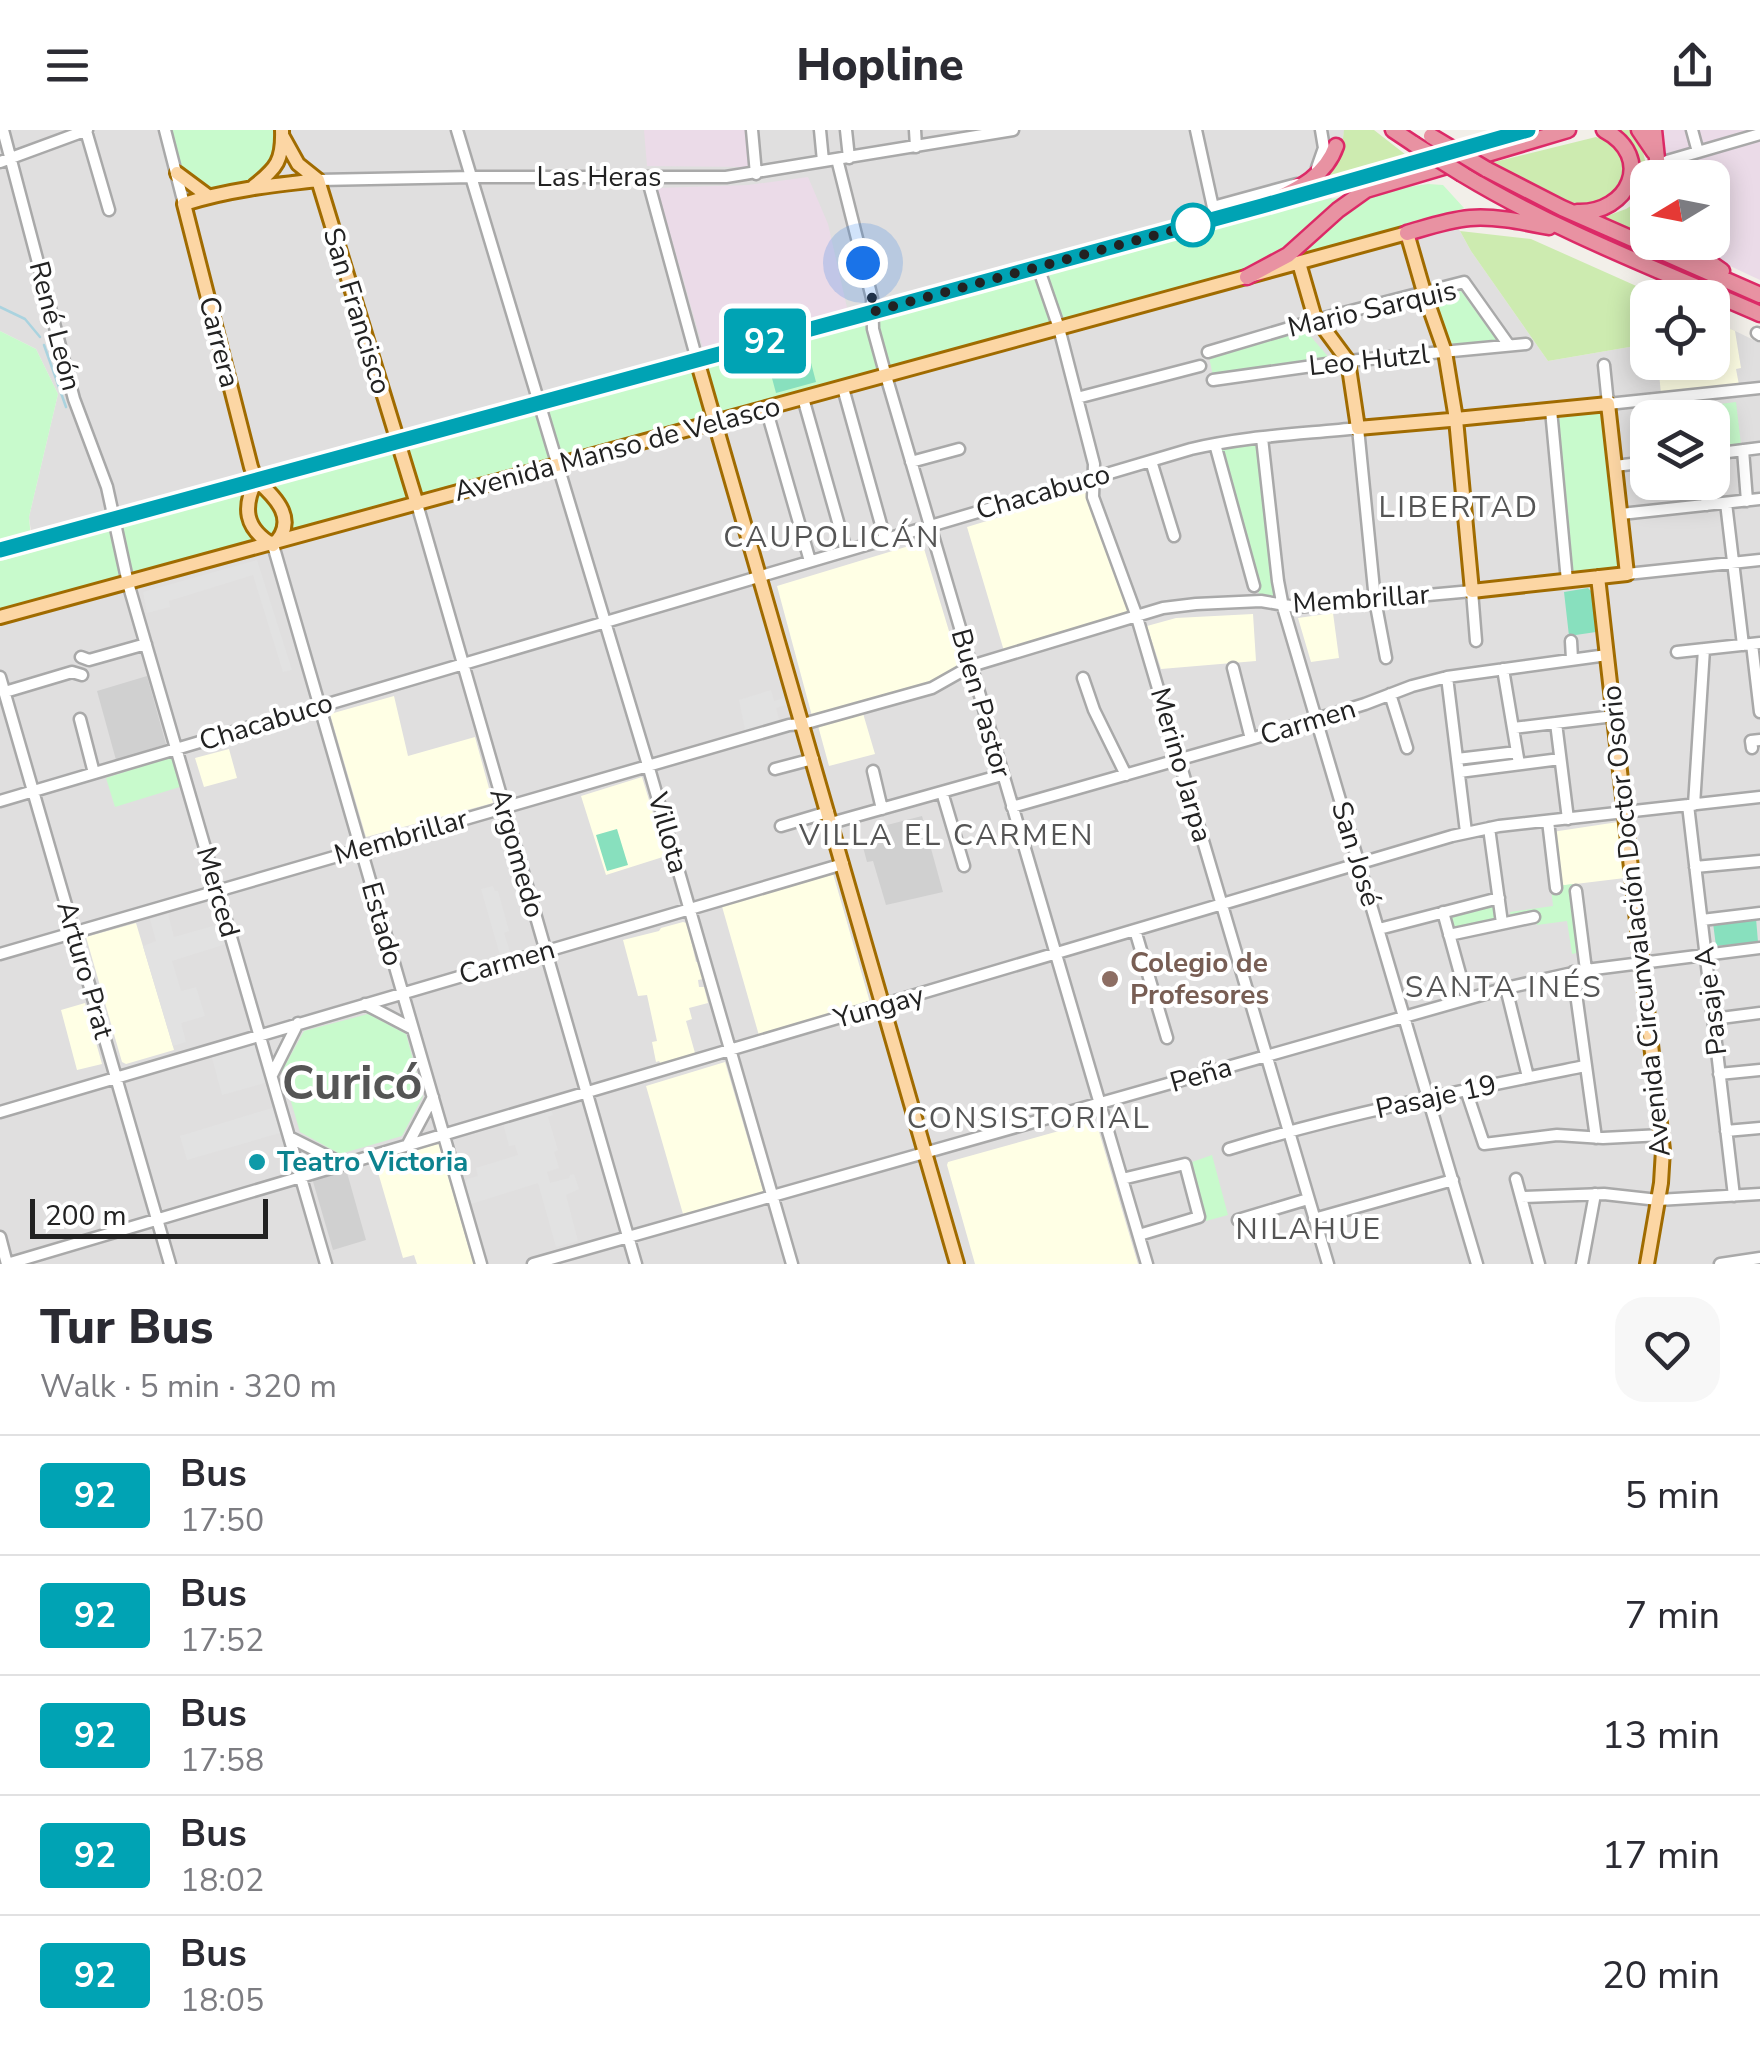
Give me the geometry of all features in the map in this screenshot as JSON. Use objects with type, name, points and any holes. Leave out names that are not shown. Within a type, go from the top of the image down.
[{"type":"highway","points":[[1393,130],[1505,199],[1760,314]]},
{"type":"highway","points":[[1247,277],[1297,256],[1330,216],[1366,190],[1568,130]]},
{"type":"highway","points":[[1562,208],[1596,211],[1614,201],[1627,186],[1631,159],[1620,141],[1604,130]]},
{"type":"highway","points":[[1640,130],[1662,159]]},
{"type":"highway","points":[[1654,130],[1662,159]]},
{"type":"highway","points":[[1427,133],[1562,208],[1756,293]]},
{"type":"highway","points":[[1262,206],[1318,175],[1330,161],[1337,138]]},
{"type":"highway","points":[[1408,233],[1471,218],[1522,222],[1574,233]]},
{"type":"highway","points":[[1706,260],[1756,293]]},
{"type":"main road","points":[[0,550],[1038,267],[1214,213],[1262,206],[1528,130]]},
{"type":"main road","points":[[282,134],[298,164],[318,180]]},
{"type":"main road","points":[[252,188],[277,165],[282,134]]},
{"type":"main road","points":[[177,173],[208,196]]},
{"type":"main road","name":"Las Heras","points":[[184,204],[252,188],[318,180]]},
{"type":"main road","name":"San Francisco","points":[[318,180],[397,442]]},
{"type":"main road","name":"Carrera","points":[[184,204],[256,480],[248,499],[248,516],[257,533],[272,544]]},
{"type":"main road","points":[[1358,428],[1348,361],[1316,320],[1297,256],[1408,233],[1446,352],[1472,590]]},
{"type":"main road","name":"Avenida Manso de Velasco","points":[[0,617],[1247,277]]},
{"type":"main road","points":[[697,360],[956,1264]]},
{"type":"main road","points":[[1608,404],[1628,574]]},
{"type":"main road","name":"Chacabuco","points":[[1358,428],[1608,404]]},
{"type":"main road","name":"Argomedo","points":[[397,442],[417,504]]},
{"type":"main road","name":"Estado","points":[[256,480],[282,509],[284,530],[272,544]]},
{"type":"main road","name":"Membrillar","points":[[1472,590],[1628,574]]},
{"type":"main road","name":"Avenida Circunvalación Doctor Osorio","points":[[1598,577],[1662,1135],[1663,1162],[1647,1264]]},
{"type":"street","name":"René León","points":[[3,130],[6,160],[74,399],[116,518]]},
{"type":"street","points":[[6,160],[86,130],[109,210]]},
{"type":"street","name":"Carrera","points":[[166,130],[184,204]]},
{"type":"street","name":"Villota","points":[[458,130],[606,621],[792,1264]]},
{"type":"street","points":[[752,130],[756,174]]},
{"type":"street","points":[[820,130],[823,162]]},
{"type":"street","name":"Buen Pastor","points":[[846,130],[843,159],[872,298],[874,329],[1147,1264]]},
{"type":"street","points":[[914,130],[916,147]]},
{"type":"street","name":"Las Heras","points":[[318,180],[714,178],[1013,130]]},
{"type":"street","points":[[1196,130],[1214,213],[1304,180],[1321,161],[1322,130]]},
{"type":"street","points":[[1692,130],[1698,152]]},
{"type":"street","points":[[1662,159],[1760,134]]},
{"type":"street","points":[[647,177],[697,360]]},
{"type":"street","name":"Merino Jarpa","points":[[1038,267],[1059,328],[1094,464],[1093,497],[1136,614],[1328,1264]]},
{"type":"street","name":"Mario Sarquis","points":[[1208,352],[1464,282],[1508,344]]},
{"type":"street","name":"Leo Hutzl","points":[[1213,380],[1348,361],[1526,344]]},
{"type":"street","points":[[1604,365],[1608,404]]},
{"type":"street","points":[[1078,398],[1200,366]]},
{"type":"street","points":[[842,388],[885,539]]},
{"type":"street","name":"Chacabuco","points":[[1608,404],[1760,388]]},
{"type":"street","points":[[803,398],[846,550]]},
{"type":"street","points":[[766,408],[810,561]]},
{"type":"street","points":[[1551,410],[1567,580]]},
{"type":"street","points":[[1358,428],[1375,600],[1386,658]]},
{"type":"street","name":"Chacabuco","points":[[0,801],[1151,460],[1215,444],[1358,428]]},
{"type":"street","name":"San José","points":[[1262,438],[1283,607],[1477,1264]]},
{"type":"street","points":[[1215,444],[1254,586]]},
{"type":"street","points":[[1730,452],[1760,448]]},
{"type":"street","points":[[911,462],[959,449]]},
{"type":"street","points":[[1621,514],[1754,500],[1743,450]]},
{"type":"street","points":[[1151,460],[1174,536]]},
{"type":"street","points":[[1615,466],[1630,464]]},
{"type":"street","points":[[1706,500],[1707,505]]},
{"type":"street","points":[[1726,503],[1733,563],[1752,644],[1760,712]]},
{"type":"street","name":"Argomedo","points":[[417,504],[636,1264]]},
{"type":"street","name":"Merced","points":[[116,518],[128,582],[326,1264]]},
{"type":"street","name":"Estado","points":[[272,544],[480,1264]]},
{"type":"street","name":"Membrillar","points":[[1628,574],[1760,560]]},
{"type":"street","points":[[1472,590],[1476,641]]},
{"type":"street","name":"Membrillar","points":[[0,954],[789,724],[803,724],[932,688],[971,666],[1136,614],[1196,604],[1262,601],[1296,608],[1472,590]]},
{"type":"street","points":[[1571,641],[1572,660]]},
{"type":"street","points":[[80,657],[90,659],[146,644]]},
{"type":"street","points":[[1676,652],[1752,644]]},
{"type":"street","name":"Pasaje A","points":[[1704,649],[1691,805],[1734,1196]]},
{"type":"street","name":"Carmen","points":[[1012,807],[1316,720],[1447,677],[1607,654]]},
{"type":"street","points":[[1233,668],[1250,739]]},
{"type":"street","points":[[1502,669],[1518,758]]},
{"type":"street","points":[[4,692],[72,672],[82,674]]},
{"type":"street","name":"Arturo Prat","points":[[0,676],[170,1264]]},
{"type":"street","points":[[1447,677],[1466,832]]},
{"type":"street","points":[[1083,678],[1094,710],[1126,774]]},
{"type":"street","points":[[1390,694],[1407,748]]},
{"type":"street","points":[[1513,728],[1614,716]]},
{"type":"street","points":[[80,718],[94,773]]},
{"type":"street","points":[[1556,723],[1568,819]]},
{"type":"street","points":[[775,769],[812,758]]},
{"type":"street","points":[[1458,765],[1518,758],[1560,759]]},
{"type":"street","points":[[873,771],[882,809]]},
{"type":"street","points":[[781,826],[882,809],[1002,775]]},
{"type":"street","points":[[942,792],[964,866]]},
{"type":"street","name":"Yungay","points":[[7,1264],[1466,832],[1760,797]]},
{"type":"street","points":[[1548,821],[1556,888]]},
{"type":"street","points":[[1489,828],[1502,924]]},
{"type":"street","points":[[1695,867],[1760,861]]},
{"type":"street","name":"Carmen","points":[[0,1112],[842,864]]},
{"type":"street","points":[[1576,891],[1586,970]]},
{"type":"street","points":[[1379,929],[1499,898]]},
{"type":"street","points":[[1442,912],[1467,998]]},
{"type":"street","points":[[1702,920],[1760,913]]},
{"type":"street","points":[[1449,935],[1534,917]]},
{"type":"street","points":[[1135,930],[1167,1038]]},
{"type":"street","name":"Peña","points":[[533,1264],[1467,998],[1573,972],[1760,948]]},
{"type":"street","points":[[1573,972],[1596,1138]]},
{"type":"street","points":[[1506,988],[1528,1078]]},
{"type":"street","points":[[365,1004],[413,1029]]},
{"type":"street","points":[[1713,1019],[1760,1013]]},
{"type":"street","points":[[272,1075],[298,1023]]},
{"type":"street","name":"Pasaje 19","points":[[1229,1149],[1429,1097],[1585,1066]]},
{"type":"street","points":[[1720,1074],[1760,1070]]},
{"type":"street","points":[[1466,1090],[1484,1144],[1558,1134],[1596,1138],[1662,1135]]},
{"type":"street","points":[[408,1144],[432,1097]]},
{"type":"street","points":[[1726,1132],[1760,1128]]},
{"type":"street","points":[[289,1137],[343,1164]]},
{"type":"street","points":[[1122,1179],[1185,1164],[1199,1217],[1139,1234]]},
{"type":"street","points":[[1516,1179],[1538,1263],[1524,1264]]},
{"type":"street","points":[[1314,1219],[1453,1180]]},
{"type":"street","points":[[1521,1197],[1594,1194],[1658,1200],[1760,1194]]},
{"type":"street","points":[[1582,1264],[1594,1194]]},
{"type":"street","points":[[1238,1220],[1308,1199]]},
{"type":"street","points":[[0,1237],[7,1264]]},
{"type":"street","points":[[1720,1264],[1758,1260]]},
{"type":"shaded area","points":[[0,130],[1344,132],[1338,160],[1325,180],[1332,199],[1291,205],[34,552],[29,517],[58,394],[36,349],[0,331]]},
{"type":"shaded area","points":[[644,130],[745,130],[749,167],[647,166]]},
{"type":"shaded area","points":[[1661,130],[1760,130],[1760,280],[1717,260],[1730,260],[1730,160],[1664,160]]},
{"type":"shaded area","points":[[808,177],[828,224],[848,312],[704,352],[657,188],[748,185]]},
{"type":"shaded area","points":[[1446,215],[1548,361],[1630,347],[1630,380],[1730,380],[1730,329],[1760,343],[1760,1264],[0,1264],[0,612]]},
{"type":"shaded area","points":[[1730,329],[1735,331],[1741,368],[1736,369],[1739,385],[1661,394],[1660,380],[1730,380]]},
{"type":"shaded area","points":[[1088,490],[1130,612],[1004,651],[967,527]]},
{"type":"shaded area","points":[[922,542],[962,674],[812,716],[777,586]]},
{"type":"shaded area","points":[[257,560],[292,670],[283,672],[253,575],[169,601],[170,607],[147,613],[143,592]]},
{"type":"shaded area","points":[[1333,613],[1339,658],[1311,662],[1298,618]]},
{"type":"shaded area","points":[[1253,614],[1256,661],[1161,669],[1147,626],[1176,618]]},
{"type":"shaded area","points":[[147,676],[166,744],[116,760],[97,691]]},
{"type":"shaded area","points":[[771,690],[774,701],[783,698],[786,705],[776,708],[780,724],[746,734],[739,700]]},
{"type":"shaded area","points":[[394,696],[408,756],[475,737],[493,803],[366,837],[330,714]]},
{"type":"shaded area","points":[[862,710],[875,754],[829,766],[817,722]]},
{"type":"shaded area","points":[[229,749],[237,778],[204,787],[195,758]]},
{"type":"shaded area","points":[[642,777],[666,856],[606,875],[581,796]]},
{"type":"shaded area","points":[[922,816],[943,892],[886,905],[873,861],[867,862],[863,847],[891,839],[887,825]]},
{"type":"shaded area","points":[[1618,822],[1625,878],[1559,886],[1552,832]]},
{"type":"shaded area","points":[[832,870],[871,1006],[760,1039],[721,903]]},
{"type":"shaded area","points":[[493,886],[498,891],[509,931],[504,933],[510,952],[500,955],[481,889]]},
{"type":"shaded area","points":[[168,914],[174,937],[220,924],[226,944],[172,961],[181,991],[196,987],[205,1016],[181,1023],[186,1042],[173,1046],[143,946],[156,941],[150,919]]},
{"type":"shaded area","points":[[136,923],[174,1050],[126,1064],[122,1062],[86,937]]},
{"type":"shaded area","points":[[687,923],[699,962],[703,979],[698,980],[699,987],[704,987],[708,1003],[689,1008],[692,1019],[686,1021],[695,1053],[661,1064],[656,1062],[652,1042],[657,1041],[647,995],[638,996],[623,940]]},
{"type":"shaded area","points":[[85,1003],[102,1064],[77,1070],[61,1010]]},
{"type":"shaded area","points":[[254,1042],[268,1082],[222,1095],[211,1054]]},
{"type":"shaded area","points":[[725,1062],[764,1194],[683,1214],[646,1086]]},
{"type":"shaded area","points":[[275,1107],[283,1132],[187,1160],[180,1136]]},
{"type":"shaded area","points":[[551,1109],[553,1115],[548,1117],[559,1168],[547,1172],[550,1183],[574,1174],[579,1189],[566,1195],[578,1241],[556,1247],[538,1183],[471,1204],[466,1185],[467,1179],[478,1176],[476,1168],[518,1155],[515,1145],[509,1146],[503,1123]]},
{"type":"shaded area","points":[[1091,1122],[1097,1125],[1138,1264],[975,1264],[948,1162]]},
{"type":"shaded area","points":[[439,1144],[474,1264],[417,1264],[414,1255],[403,1258],[375,1162]]},
{"type":"shaded area","points":[[346,1169],[366,1240],[333,1250],[312,1178]]},
{"type":"green space","points":[[171,130],[273,130],[272,152],[263,171],[252,181],[206,190],[182,171]]},
{"type":"green space","points":[[1344,130],[1374,130],[1410,158],[1325,179],[1341,154]]},
{"type":"green space","points":[[1620,130],[1634,130],[1645,160],[1640,160]]},
{"type":"green space","points":[[1596,137],[1611,142],[1619,151],[1623,171],[1613,191],[1596,203],[1585,205],[1565,200],[1490,163]]},
{"type":"green space","points":[[1443,185],[1464,208],[0,612],[0,561],[1291,205]]},
{"type":"green space","points":[[1630,206],[1630,230],[1604,217]]},
{"type":"green space","points":[[1460,231],[1531,239],[1630,283],[1630,347],[1548,361]]},
{"type":"green space","points":[[1461,291],[1498,342],[1449,348],[1432,297]]},
{"type":"green space","points":[[0,331],[36,349],[58,394],[29,517],[31,539],[0,546]]},
{"type":"green space","points":[[1306,331],[1331,360],[1213,376],[1209,357]]},
{"type":"green space","points":[[809,355],[816,382],[776,393],[769,367]]},
{"type":"green space","points":[[1736,402],[1741,444],[1730,446],[1730,403]]},
{"type":"green space","points":[[1600,412],[1619,570],[1571,575],[1555,418]]},
{"type":"green space","points":[[1256,445],[1274,597],[1260,598],[1221,450]]},
{"type":"green space","points":[[1588,588],[1592,592],[1596,632],[1569,636],[1564,592]]},
{"type":"green space","points":[[174,756],[183,786],[115,807],[106,778]]},
{"type":"green space","points":[[617,829],[628,865],[607,871],[596,835]]},
{"type":"green space","points":[[1572,884],[1581,952],[1572,954],[1567,921],[1537,925],[1535,915],[1511,918],[1510,912],[1553,906],[1551,887]]},
{"type":"green space","points":[[1495,903],[1499,918],[1451,930],[1447,915]]},
{"type":"green space","points":[[1756,918],[1758,942],[1716,946],[1713,923]]},
{"type":"green space","points":[[368,1014],[406,1034],[423,1096],[402,1136],[340,1154],[300,1132],[282,1071],[304,1031]]},
{"type":"green space","points":[[1212,1155],[1228,1215],[1206,1221],[1192,1162]]},
{"type":"waterway","points":[[0,307],[25,319],[40,337]]},
{"type":"waterway","points":[[44,345],[66,407]]},
{"type":"bus line","name":"92","points":[[0,550],[1528,130]]},
{"type":"place","name":"Colegio de Profesores","points":[[1110,979]]},
{"type":"place","name":"Teatro Victoria","points":[[257,1162]]},
{"type":"district","name":"LIBERTAD","points":[[1459,507]]},
{"type":"district","name":"CAUPOLICÁN","points":[[832,537]]},
{"type":"district","name":"VILLA EL CARMEN","points":[[947,835]]},
{"type":"district","name":"SANTA INÉS","points":[[1504,987]]},
{"type":"district","name":"Curicó","points":[[352,1083]]},
{"type":"district","name":"CONSISTORIAL","points":[[1029,1118]]},
{"type":"district","name":"NILAHUE","points":[[1309,1229]]},
{"type":"route","points":[[863,263],[872,312],[1193,225]]}]
